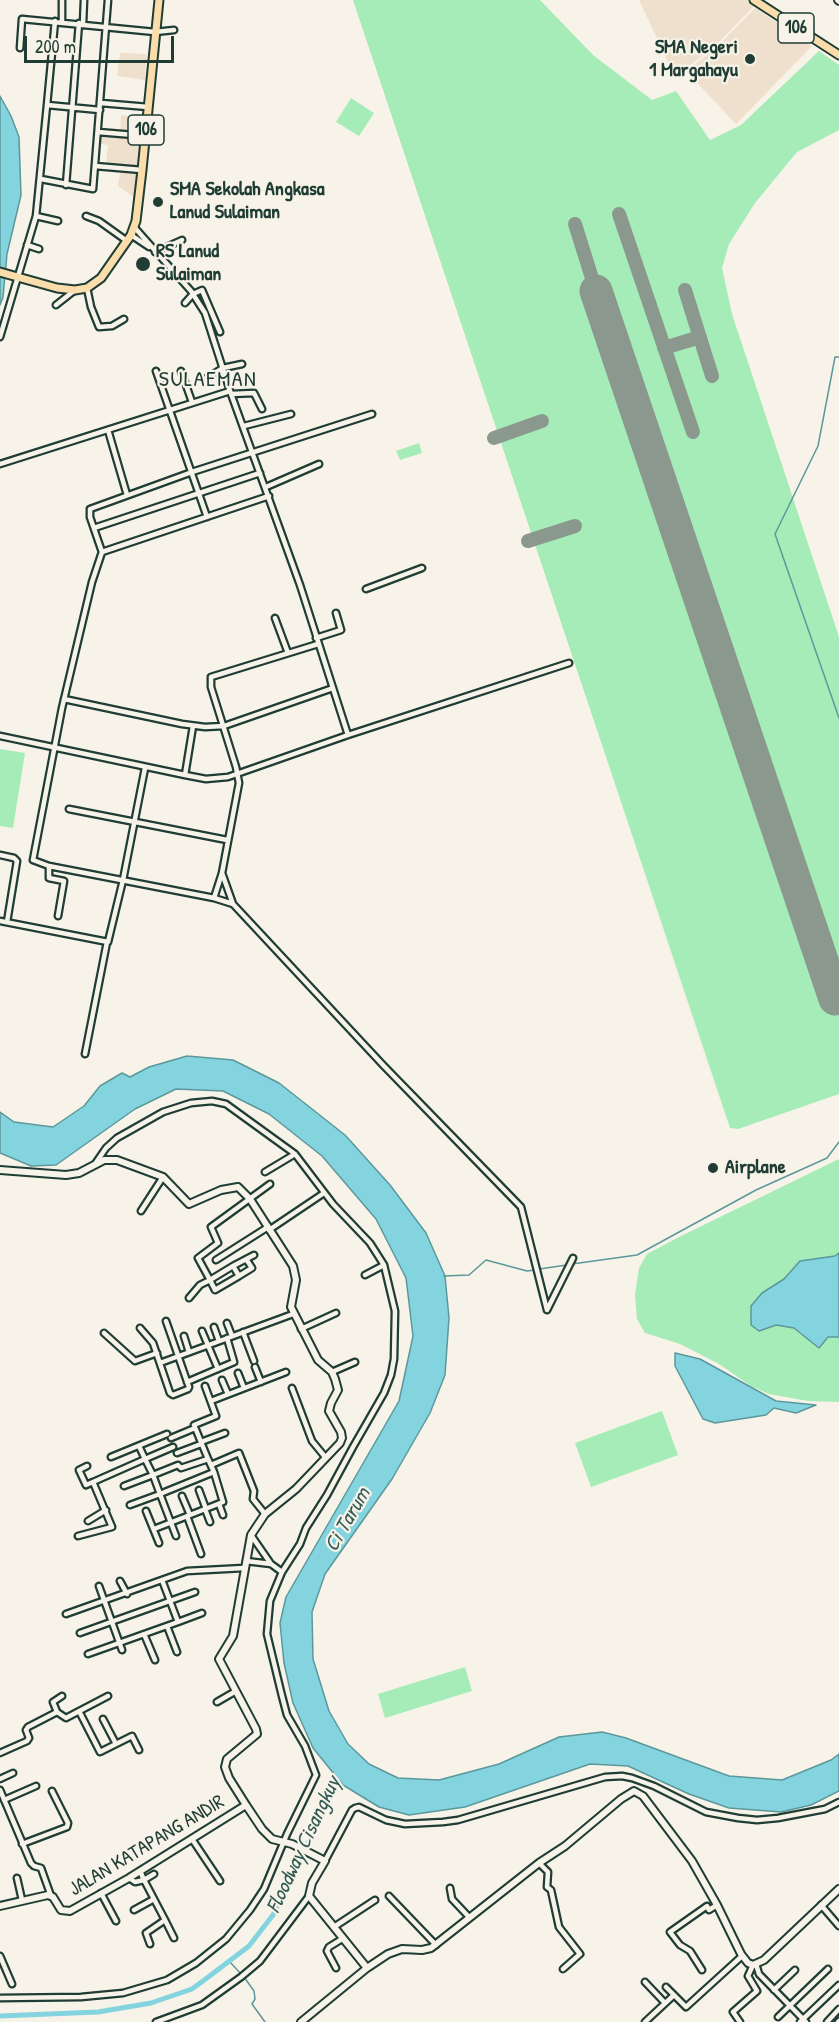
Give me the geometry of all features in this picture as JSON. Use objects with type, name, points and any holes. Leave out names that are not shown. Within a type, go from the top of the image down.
[{"type":"main road","name":"106","points":[[87,288],[98,282],[131,235],[142,170],[159,0]]},
{"type":"main road","name":"106","points":[[754,0],[839,55]]},
{"type":"main road","points":[[2,273],[57,288],[75,290],[87,288]]},
{"type":"street","points":[[62,0],[62,21]]},
{"type":"street","points":[[66,184],[84,0]]},
{"type":"street","points":[[41,179],[92,190],[108,0]]},
{"type":"street","points":[[20,48],[22,19],[81,23],[155,33],[174,30]]},
{"type":"street","points":[[0,337],[36,216],[55,21]]},
{"type":"street","points":[[101,103],[148,107]]},
{"type":"street","points":[[47,105],[100,110]]},
{"type":"street","points":[[98,132],[146,136]]},
{"type":"street","points":[[95,166],[142,170]]},
{"type":"street","points":[[36,216],[58,221]]},
{"type":"street","points":[[86,216],[131,235],[150,247],[193,294],[205,313],[300,585],[348,735]]},
{"type":"street","points":[[155,252],[182,240]]},
{"type":"street","points":[[27,244],[39,249]]},
{"type":"street","points":[[87,288],[99,327],[111,326],[124,319]]},
{"type":"street","points":[[56,305],[75,290]]},
{"type":"street","points":[[185,303],[193,294],[202,290],[220,332]]},
{"type":"street","points":[[205,379],[224,368],[243,364]]},
{"type":"street","points":[[156,371],[207,517]]},
{"type":"street","points":[[181,371],[192,402]]},
{"type":"street","points":[[0,464],[169,409],[231,392],[254,393],[262,408]]},
{"type":"street","points":[[244,426],[291,414]]},
{"type":"street","points":[[233,904],[214,898],[49,866],[33,860],[64,699],[92,582],[102,552],[89,512],[91,508],[192,472],[372,414]]},
{"type":"street","points":[[108,430],[127,495]]},
{"type":"street","points":[[266,487],[319,464]]},
{"type":"street","points":[[94,528],[260,473]]},
{"type":"street","points":[[102,552],[269,496]]},
{"type":"street","points":[[366,589],[422,568]]},
{"type":"street","points":[[214,898],[222,873],[238,792],[238,775],[211,687],[211,677],[288,653],[340,631],[336,613]]},
{"type":"street","points":[[275,618],[288,653]]},
{"type":"street","points":[[0,736],[185,776],[206,779],[238,775],[348,735],[569,663]]},
{"type":"street","points":[[64,699],[194,726],[224,726],[333,688]]},
{"type":"street","points":[[185,776],[194,726]]},
{"type":"street","points":[[85,1054],[145,768]]},
{"type":"street","points":[[69,809],[227,840]]},
{"type":"street","points":[[0,855],[14,858],[16,861],[7,922]]},
{"type":"street","points":[[49,866],[49,878],[64,881],[58,916]]},
{"type":"street","points":[[222,873],[233,904],[383,1065],[521,1207],[547,1310],[573,1258]]},
{"type":"street","points":[[0,921],[107,942]]},
{"type":"street","points":[[0,1998],[81,1997],[123,1993],[167,1980],[196,1963],[226,1939],[264,1889],[316,1775],[305,1746],[287,1715],[267,1634],[270,1601],[282,1572],[384,1393],[391,1375],[395,1311],[384,1265],[370,1243],[324,1193],[295,1154],[226,1104],[212,1101],[182,1104],[163,1112],[125,1133],[106,1148],[95,1164]]},
{"type":"street","points":[[265,1172],[295,1154]]},
{"type":"street","points":[[0,1170],[66,1175],[79,1173],[104,1160],[117,1160],[163,1177],[171,1183],[187,1203],[231,1187],[238,1187],[250,1198],[295,1271],[296,1280],[291,1307],[293,1314],[318,1360],[332,1372],[338,1388],[330,1411],[342,1438],[353,1447]]},
{"type":"street","points":[[141,1211],[163,1177]]},
{"type":"street","points":[[246,1259],[252,1268],[215,1290],[198,1258],[218,1243],[212,1227],[270,1184]]},
{"type":"street","points":[[216,1260],[324,1193]]},
{"type":"street","points":[[189,1298],[200,1285],[254,1254]]},
{"type":"street","points":[[365,1275],[384,1265]]},
{"type":"street","points":[[233,1266],[239,1276]]},
{"type":"street","points":[[219,1275],[225,1284]]},
{"type":"street","points":[[301,1329],[336,1313]]},
{"type":"street","points":[[160,1362],[293,1314]]},
{"type":"street","points":[[140,1328],[153,1342],[171,1394],[188,1389],[188,1382],[166,1321]]},
{"type":"street","points":[[188,1382],[235,1361],[227,1323]]},
{"type":"street","points":[[214,1327],[219,1341]]},
{"type":"street","points":[[202,1331],[218,1369]]},
{"type":"street","points":[[243,1332],[254,1361]]},
{"type":"street","points":[[104,1333],[135,1361],[157,1353]]},
{"type":"street","points":[[183,1336],[189,1352]]},
{"type":"street","points":[[332,1372],[355,1362]]},
{"type":"street","points":[[255,1367],[261,1382]]},
{"type":"street","points":[[211,1401],[286,1372]]},
{"type":"street","points":[[238,1373],[244,1388]]},
{"type":"street","points":[[222,1380],[228,1394]]},
{"type":"street","points":[[154,1529],[224,1500],[194,1425],[216,1416],[205,1386]]},
{"type":"street","points":[[292,1388],[312,1441],[326,1458]]},
{"type":"street","points":[[111,1457],[195,1428]]},
{"type":"street","points":[[177,1454],[225,1432]]},
{"type":"street","points":[[325,1861],[292,1844],[272,1839],[229,1778],[225,1764],[227,1759],[257,1733],[236,1691],[220,1666],[219,1659],[232,1636],[251,1535],[265,1514],[296,1489],[342,1438]]},
{"type":"street","points":[[139,1446],[153,1475],[176,1536]]},
{"type":"street","points":[[87,1466],[79,1470],[86,1485],[173,1447]]},
{"type":"street","points":[[211,1465],[235,1453],[240,1455],[254,1491],[254,1501],[265,1514]]},
{"type":"street","points":[[124,1486],[178,1465],[182,1468],[208,1459]]},
{"type":"street","points":[[130,1505],[213,1472]]},
{"type":"street","points":[[78,1536],[112,1527],[93,1482]]},
{"type":"street","points":[[199,1490],[210,1522]]},
{"type":"street","points":[[182,1496],[201,1554]]},
{"type":"street","points":[[219,1504],[223,1515]]},
{"type":"street","points":[[88,1521],[106,1510]]},
{"type":"street","points":[[146,1511],[159,1543]]},
{"type":"street","points":[[251,1535],[271,1564],[282,1572]]},
{"type":"street","points":[[66,1614],[193,1570],[245,1564],[271,1564]]},
{"type":"street","points":[[162,1580],[178,1622]]},
{"type":"street","points":[[120,1581],[127,1593]]},
{"type":"street","points":[[99,1586],[122,1650]]},
{"type":"street","points":[[80,1633],[195,1592]]},
{"type":"street","points":[[88,1654],[201,1614]]},
{"type":"street","points":[[168,1626],[177,1652]]},
{"type":"street","points":[[144,1634],[155,1660]]},
{"type":"street","points":[[217,1702],[236,1691]]},
{"type":"street","points":[[62,1696],[53,1702],[57,1712],[64,1719],[108,1696]]},
{"type":"street","points":[[79,1711],[100,1752],[132,1736],[139,1750]]},
{"type":"street","points":[[0,1753],[27,1741],[29,1738],[27,1728],[57,1712]]},
{"type":"street","points":[[102,1719],[116,1744]]},
{"type":"street","points":[[0,1779],[13,1773]]},
{"type":"street","points":[[156,2022],[202,2005],[260,1961],[309,1896],[312,1883],[355,1808],[359,1807],[386,1820],[405,1824],[443,1822],[458,1820],[605,1777],[622,1776],[654,1786],[706,1812],[738,1818],[757,1820],[778,1818],[825,1809],[839,1802]]},
{"type":"street","points":[[632,1778],[634,1791]]},
{"type":"street","points":[[4,1800],[36,1786]]},
{"type":"street","points":[[0,1790],[22,1844],[34,1866],[41,1868],[51,1896]]},
{"type":"street","points":[[22,1844],[67,1827],[68,1823],[52,1791]]},
{"type":"street","points":[[301,2022],[367,1968],[396,1951],[422,1950],[436,1945],[634,1791]]},
{"type":"street","points":[[634,1791],[643,1796],[692,1861],[742,1956],[748,1964],[755,1965]]},
{"type":"street","name":"JALAN KATAPANG ANDIR","points":[[0,1906],[51,1896],[61,1910],[67,1911],[129,1878],[246,1805]]},
{"type":"street","points":[[192,1839],[220,1881]]},
{"type":"street","points":[[539,1863],[548,1872],[547,1887],[551,1890],[559,1927],[580,1954],[563,1969]]},
{"type":"street","points":[[140,1871],[174,1938]]},
{"type":"street","points":[[129,1878],[135,1882],[154,1874]]},
{"type":"street","points":[[17,1878],[22,1900]]},
{"type":"street","points":[[450,1888],[452,1899],[470,1917]]},
{"type":"street","points":[[740,2022],[733,2012],[756,1992],[748,1976],[755,1965],[764,1960],[839,1889]]},
{"type":"street","points":[[101,1893],[116,1921]]},
{"type":"street","points":[[309,1896],[367,1968]]},
{"type":"street","points":[[389,1896],[436,1945]]},
{"type":"street","points":[[134,1910],[154,1899]]},
{"type":"street","points":[[334,1927],[375,1900]]},
{"type":"street","points":[[702,1970],[690,1951],[680,1944],[670,1932],[707,1906],[710,1910],[717,1905]]},
{"type":"street","points":[[821,1905],[839,1926]]},
{"type":"street","points":[[150,1944],[146,1932],[165,1920]]},
{"type":"street","points":[[336,1968],[327,1951],[329,1947],[342,1939]]},
{"type":"street","points":[[0,1956],[12,1984]]},
{"type":"street","points":[[666,1987],[686,2007],[742,1956]]},
{"type":"street","points":[[755,1965],[759,1974],[803,2021],[839,1985]]},
{"type":"street","points":[[778,2017],[828,1969]]},
{"type":"street","points":[[774,1990],[795,1970]]},
{"type":"street","points":[[645,1982],[665,2003]]},
{"type":"street","points":[[645,2022],[674,1995]]},
{"type":"street","points":[[827,2022],[839,2009]]},
{"type":"shaded area","points":[[639,0],[747,0],[754,6],[715,46],[675,77]]},
{"type":"shaded area","name":"SMA Negeri 1 Margahayu","points":[[755,8],[812,46],[736,124],[686,71],[716,48]]},
{"type":"shaded area","points":[[120,53],[147,54],[145,80],[117,76]]},
{"type":"shaded area","points":[[121,115],[142,118],[134,197],[118,186],[121,168],[106,166],[108,145],[97,143],[98,136],[120,135]]},
{"type":"green space","points":[[353,0],[540,0],[593,55],[652,100],[676,91],[710,140],[741,125],[819,51],[839,65],[839,130],[797,152],[755,203],[729,244],[722,268],[732,314],[839,637],[839,1094],[738,1129],[730,1128]]},
{"type":"green space","points":[[351,98],[374,113],[359,136],[336,122]]},
{"type":"green space","points":[[419,443],[422,453],[400,460],[396,451]]},
{"type":"green space","points":[[0,749],[25,753],[13,828],[0,826]]},
{"type":"green space","points":[[839,1159],[839,1402],[808,1401],[769,1394],[751,1386],[719,1364],[680,1344],[645,1333],[637,1319],[635,1295],[639,1268],[647,1254]]},
{"type":"green space","points":[[662,1411],[678,1455],[591,1487],[575,1443]]},
{"type":"green space","points":[[465,1667],[472,1691],[385,1718],[378,1694]]},
{"type":"water","points":[[0,96],[19,137],[21,195],[7,254],[3,297],[0,305]]},
{"type":"water","name":"Ci Tarum","points":[[187,1056],[233,1060],[279,1083],[345,1135],[390,1185],[426,1233],[445,1276],[449,1318],[445,1375],[430,1413],[392,1479],[325,1574],[312,1612],[313,1659],[329,1711],[348,1744],[369,1764],[398,1778],[439,1780],[499,1764],[559,1737],[602,1732],[626,1738],[729,1776],[782,1780],[831,1760],[839,1754],[839,1791],[811,1805],[781,1812],[729,1808],[689,1794],[628,1766],[590,1764],[465,1807],[409,1815],[379,1807],[343,1785],[313,1748],[293,1703],[284,1663],[280,1623],[286,1597],[399,1401],[413,1336],[406,1278],[376,1219],[322,1156],[269,1114],[223,1091],[176,1089],[135,1109],[56,1165],[31,1166],[0,1153],[0,1112],[14,1122],[53,1127],[84,1106],[100,1086],[122,1073],[130,1077],[149,1067]]},
{"type":"water","points":[[839,1253],[839,1337],[828,1337],[819,1348],[794,1328],[776,1325],[759,1331],[751,1325],[751,1306],[762,1293],[784,1279],[800,1261],[835,1256]]},
{"type":"water","points":[[675,1353],[700,1359],[776,1401],[816,1405],[796,1413],[774,1408],[766,1415],[715,1423],[703,1419],[675,1366]]},
{"type":"waterway","points":[[839,357],[835,357],[818,446],[775,534],[839,718]]},
{"type":"waterway","points":[[572,1264],[637,1255],[756,1190],[827,1158],[839,1142]]},
{"type":"waterway","points":[[444,1276],[469,1275],[486,1260],[527,1271],[535,1270]]},
{"type":"waterway","points":[[539,1269],[567,1265]]},
{"type":"waterway","name":"Floodway Cisangkuy","points":[[0,2016],[98,2012],[151,2003],[192,1989],[249,1946],[273,1915],[336,1785],[339,1772]]},
{"type":"waterway","points":[[229,1961],[241,1974]]},
{"type":"waterway","points":[[244,1977],[254,1991],[255,1999],[252,2004],[265,2022]]},
{"type":"taxiway","points":[[619,214],[693,432]]},
{"type":"taxiway","points":[[575,224],[596,291]]},
{"type":"taxiway","points":[[685,290],[712,376]]},
{"type":"taxiway","points":[[664,348],[700,337]]},
{"type":"taxiway","points":[[494,438],[542,421]]},
{"type":"taxiway","points":[[528,541],[575,526]]},
{"type":"runway","points":[[596,291],[835,999]]},
{"type":"place","name":"SMA Negeri 1 Margahayu","points":[[750,59]]},
{"type":"place","name":"SMA Sekolah Angkasa Lanud Sulaiman","points":[[158,202]]},
{"type":"place","name":"RS Lanud Sulaiman","points":[[143,264]]},
{"type":"place","name":"Airplane","points":[[713,1168]]},
{"type":"district","name":"SULAEMAN","points":[[208,380]]}]
